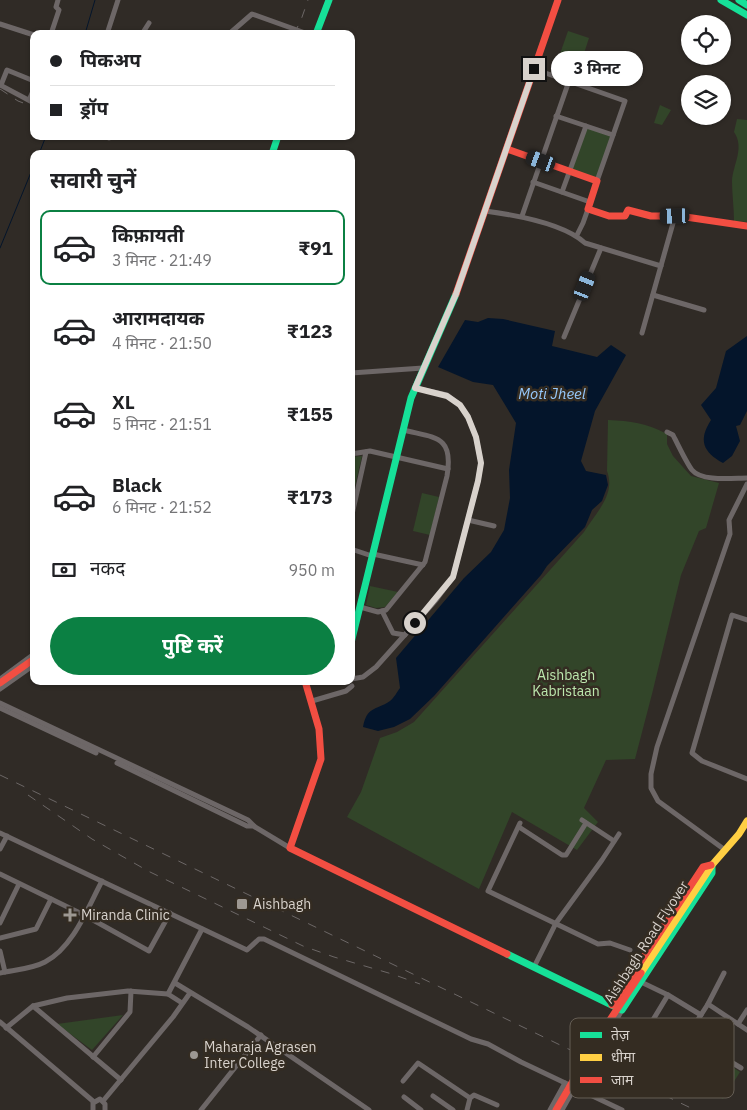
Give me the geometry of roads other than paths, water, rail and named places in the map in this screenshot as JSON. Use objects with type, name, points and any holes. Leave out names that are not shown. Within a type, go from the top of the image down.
[{"type":"street","points":[[52,30],[60,10],[56,7],[58,0]]},
{"type":"street","points":[[108,30],[118,0]]},
{"type":"street","points":[[316,30],[324,0]]},
{"type":"street","points":[[317,30],[329,0]]},
{"type":"street","points":[[355,627],[415,388],[456,294],[558,0]]},
{"type":"street","points":[[721,0],[747,15]]},
{"type":"street","points":[[730,0],[747,11]]},
{"type":"street","points":[[739,0],[747,5]]},
{"type":"street","points":[[234,30],[252,14],[290,30]]},
{"type":"street","points":[[145,30],[149,23]]},
{"type":"street","points":[[0,24],[30,34]]},
{"type":"street","points":[[534,69],[625,101],[584,223],[577,235]]},
{"type":"street","points":[[30,79],[7,70],[0,85],[30,100]]},
{"type":"street","points":[[522,216],[568,81]]},
{"type":"street","points":[[556,116],[613,135]]},
{"type":"street","points":[[562,192],[586,126]]},
{"type":"street","points":[[507,149],[597,181]]},
{"type":"street","points":[[534,182],[562,192],[610,216],[625,216],[628,210],[651,216],[675,216],[747,226]]},
{"type":"street","points":[[486,211],[522,216],[577,235],[586,243],[660,266]]},
{"type":"street","points":[[642,334],[675,216]]},
{"type":"street","points":[[564,337],[601,248]]},
{"type":"street","points":[[652,295],[704,310]]},
{"type":"street","points":[[355,373],[423,368]]},
{"type":"street","points":[[355,678],[363,677],[376,668],[453,577],[478,481],[481,463],[476,437],[468,417],[460,405],[447,396],[415,388]]},
{"type":"street","points":[[360,607],[378,612],[386,610],[423,566],[448,469],[449,463],[446,447],[441,439],[403,430]]},
{"type":"street","points":[[667,432],[673,435],[693,471],[700,476],[716,479],[747,478]]},
{"type":"street","points":[[355,453],[370,451],[448,469]]},
{"type":"street","points":[[355,501],[366,452]]},
{"type":"street","points":[[725,850],[658,801],[651,788],[651,774],[657,747],[730,534],[729,520],[747,484]]},
{"type":"street","points":[[468,520],[494,526]]},
{"type":"street","points":[[355,550],[423,566]]},
{"type":"street","points":[[382,611],[393,633],[404,635]]},
{"type":"street","points":[[747,620],[732,615],[692,753],[702,761],[747,779]]},
{"type":"street","points":[[0,679],[30,657]]},
{"type":"street","points":[[0,684],[30,663]]},
{"type":"street","points":[[0,689],[30,668]]},
{"type":"street","points":[[290,848],[321,759],[322,743],[307,685]]},
{"type":"street","points":[[312,701],[346,691],[352,686]]},
{"type":"street","points":[[0,703],[248,820],[290,848],[622,1010]]},
{"type":"street","points":[[0,708],[247,826],[255,826]]},
{"type":"street","points":[[612,1005],[703,867],[712,865],[739,834],[747,821]]},
{"type":"street","points":[[614,842],[584,822],[566,855],[562,855],[519,825],[488,891],[598,944],[610,943],[630,950]]},
{"type":"street","points":[[0,833],[247,950],[259,938],[264,939],[471,1039],[488,1044],[570,1085]]},
{"type":"street","points":[[534,967],[556,923],[619,834]]},
{"type":"street","points":[[0,849],[6,836]]},
{"type":"street","points":[[618,1018],[712,873],[712,865]]},
{"type":"street","name":"Aishbagh Road Flyover","points":[[611,1018],[712,865]]},
{"type":"street","points":[[0,874],[150,950],[170,913]]},
{"type":"street","points":[[0,951],[2,972],[45,962],[67,942],[84,915],[102,880]]},
{"type":"street","points":[[0,923],[19,884]]},
{"type":"street","points":[[0,938],[36,929],[51,899]]},
{"type":"street","points":[[168,994],[202,929]]},
{"type":"street","points":[[699,1018],[724,973]]},
{"type":"street","points":[[640,982],[668,995],[701,1015]]},
{"type":"street","points":[[175,983],[261,1035],[370,1110]]},
{"type":"street","points":[[6,1028],[33,1006],[66,998],[131,991],[168,994],[182,1003]]},
{"type":"street","points":[[93,1056],[130,1012],[131,991]]},
{"type":"street","points":[[103,1101],[173,1017],[190,993]]},
{"type":"street","points":[[654,1018],[668,995]]},
{"type":"street","points":[[708,1004],[729,1018]]},
{"type":"street","points":[[33,1006],[121,1080]]},
{"type":"street","points":[[738,1024],[747,1010]]},
{"type":"street","points":[[734,1021],[747,1030]]},
{"type":"street","points":[[0,1022],[94,1102]]},
{"type":"street","points":[[200,1110],[261,1035]]},
{"type":"street","points":[[403,1081],[418,1063],[470,1098]]},
{"type":"street","points":[[734,1064],[741,1068]]},
{"type":"street","points":[[553,1110],[565,1083]]},
{"type":"street","name":"Aishbagh Road Flyover","points":[[553,1110],[570,1083]]},
{"type":"street","points":[[467,1110],[470,1098],[474,1095],[497,1105]]},
{"type":"street","points":[[433,1096],[453,1110]]},
{"type":"street","points":[[562,1110],[570,1096]]},
{"type":"street","points":[[404,1097],[421,1110]]},
{"type":"street","points":[[597,1098],[622,1110]]},
{"type":"street","points":[[94,1102],[97,1100],[103,1101]]},
{"type":"street","points":[[103,1101],[106,1104],[105,1110]]},
{"type":"street","points":[[91,1110],[94,1102]]},
{"type":"water","name":"Moti Jheel","points":[[488,318],[503,319],[555,331],[552,346],[597,357],[611,345],[626,355],[595,411],[581,461],[586,471],[606,475],[608,485],[602,501],[592,510],[585,527],[547,566],[434,696],[410,719],[394,727],[378,731],[363,727],[369,712],[390,701],[400,688],[396,658],[464,578],[491,552],[504,530],[510,498],[509,470],[516,423],[493,385],[473,382],[438,367],[465,320],[478,322]]},
{"type":"water","points":[[747,336],[747,411],[740,425],[736,426],[740,441],[732,456],[723,463],[707,450],[705,445],[705,434],[711,420],[701,405],[716,388],[726,351]]},
{"type":"waterway","points":[[86,30],[95,0]]},
{"type":"waterway","points":[[41,150],[44,140]]},
{"type":"waterway","points":[[0,248],[30,175]]},
{"type":"railway","points":[[296,30],[308,0]]},
{"type":"railway","points":[[0,89],[18,101],[30,106]]},
{"type":"railway","points":[[0,775],[570,1050]]},
{"type":"railway","points":[[28,795],[92,839],[148,871],[303,946],[420,984]]},
{"type":"railway","points":[[670,1098],[695,1110]]},
{"type":"place","name":"Aishbagh","points":[[242,904]]},
{"type":"place","name":"Miranda Clinic","points":[[70,915]]},
{"type":"place","name":"Maharaja Agrasen Inter College","points":[[194,1055]]},
{"type":"park label","name":"Aishbagh Kabristaan","points":[[566,684]]}]
